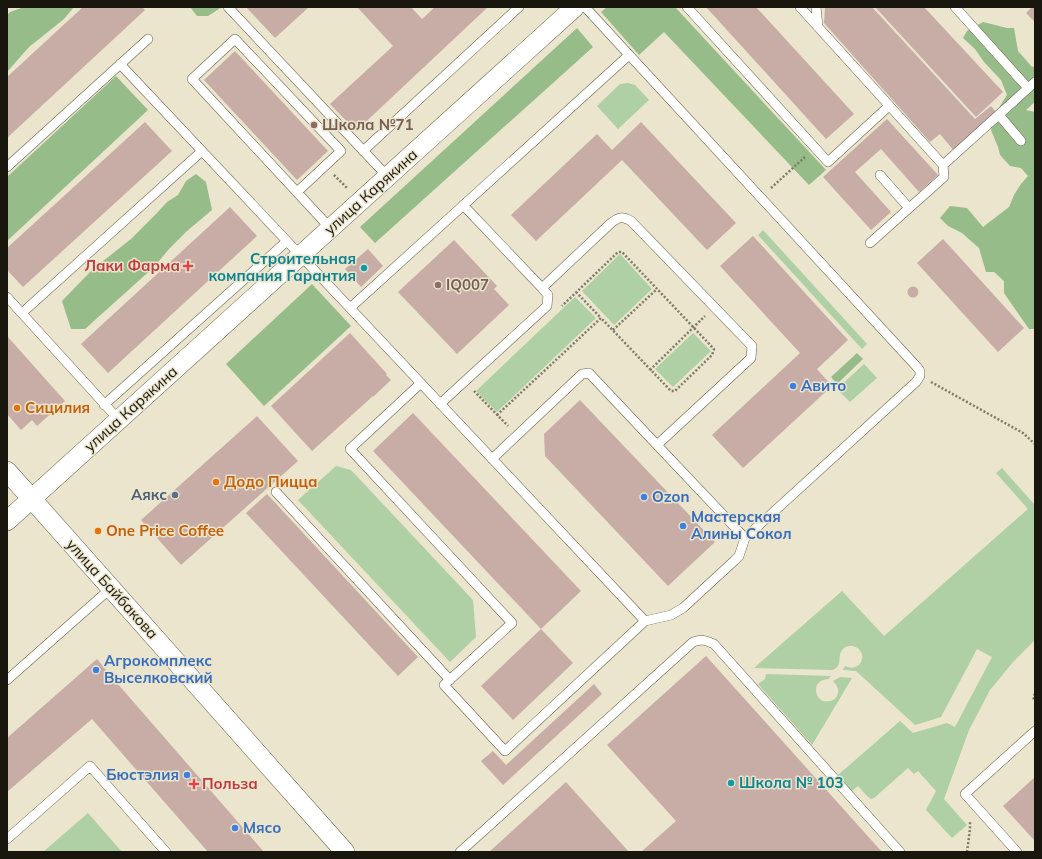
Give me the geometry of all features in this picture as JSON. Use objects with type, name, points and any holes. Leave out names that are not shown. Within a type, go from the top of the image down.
[{"type":"street","name":"улица Карякина","points":[[7,521],[575,7]]},
{"type":"street","name":"улица Байбакова","points":[[7,471],[344,852]]},
{"type":"lane","points":[[228,7],[388,177]]},
{"type":"lane","points":[[363,151],[519,7]]},
{"type":"lane","points":[[421,383],[350,449],[512,623],[444,685],[505,751],[645,621],[671,615],[683,608],[739,556],[745,538],[916,382],[920,376],[920,371],[917,367],[585,7]]},
{"type":"lane","points":[[687,7],[828,162],[889,106]]},
{"type":"lane","points":[[800,7],[943,165],[944,177],[870,243]]},
{"type":"lane","points":[[816,7],[818,27]]},
{"type":"lane","points":[[943,165],[1032,85],[955,7]]},
{"type":"lane","points":[[7,167],[148,39]]},
{"type":"lane","points":[[297,192],[342,151],[235,39],[192,79],[330,228]]},
{"type":"lane","points":[[350,308],[629,55]]},
{"type":"lane","points":[[120,64],[645,621]]},
{"type":"lane","points":[[999,115],[1021,141]]},
{"type":"lane","points":[[22,313],[202,151]]},
{"type":"lane","points":[[880,175],[909,208]]},
{"type":"lane","points":[[440,404],[547,306],[548,295],[463,206]]},
{"type":"lane","points":[[542,288],[611,223],[618,218],[626,218],[631,221],[752,346],[751,358],[657,445]]},
{"type":"lane","points":[[104,405],[287,241]]},
{"type":"lane","points":[[7,297],[118,420]]},
{"type":"lane","points":[[492,459],[582,374],[589,373],[745,538]]},
{"type":"lane","points":[[276,492],[450,680]]},
{"type":"lane","points":[[7,680],[111,588]]},
{"type":"lane","points":[[460,852],[693,642],[701,639],[714,644],[900,852]]},
{"type":"lane","points":[[1017,852],[965,794],[1035,731]]},
{"type":"lane","points":[[7,839],[90,766],[166,852]]},
{"type":"path","points":[[761,198],[815,147]]},
{"type":"path","points":[[559,308],[618,252],[622,252],[714,349],[712,355],[675,391],[671,391],[576,292]]},
{"type":"path","points":[[613,330],[657,289]]},
{"type":"path","points":[[650,370],[714,308]]},
{"type":"path","points":[[497,415],[601,318]]},
{"type":"path","points":[[920,376],[1023,433],[1035,444]]},
{"type":"path","points":[[465,382],[517,435]]},
{"type":"path","points":[[1035,694],[1033,697],[1035,701]]},
{"type":"path","points":[[967,852],[970,828],[970,800]]},
{"type":"green space","points":[[24,7],[74,7],[64,19],[29,47],[7,72],[7,15],[10,12]]},
{"type":"green space","points":[[190,7],[222,7],[208,16],[197,16]]},
{"type":"green space","points":[[607,7],[675,7],[826,170],[809,185],[664,32],[639,55],[601,12]]},
{"type":"green space","points":[[983,22],[1007,28],[1014,28],[1018,51],[1032,67],[1035,66],[1035,102],[1026,110],[1035,112],[1035,329],[1029,329],[1004,293],[1004,281],[994,272],[986,272],[979,248],[962,233],[948,226],[940,218],[950,206],[967,208],[983,227],[1009,207],[1014,195],[1028,176],[1021,168],[1010,166],[1000,155],[991,130],[1000,106],[1007,95],[1001,80],[984,62],[975,49],[963,38],[967,31]]},
{"type":"green space","points":[[577,28],[593,47],[375,243],[360,227]]},
{"type":"green space","points":[[116,76],[148,110],[7,241],[7,177]]},
{"type":"green space","points":[[628,83],[635,85],[649,100],[618,129],[597,106],[620,84]]},
{"type":"green space","points":[[196,174],[206,182],[212,210],[187,231],[154,267],[85,329],[71,329],[62,301],[93,269],[131,239],[167,202],[178,195],[186,181]]},
{"type":"green space","points":[[763,230],[867,344],[862,349],[758,235]]},
{"type":"green space","points":[[620,254],[652,289],[614,325],[582,291]]},
{"type":"green space","points":[[312,284],[351,326],[264,406],[226,364]]},
{"type":"green space","points":[[575,297],[596,318],[497,412],[476,391]]},
{"type":"green space","points":[[693,333],[711,351],[673,387],[655,369]]},
{"type":"green space","points":[[857,353],[863,359],[837,384],[831,377]]},
{"type":"green space","points":[[864,364],[877,378],[850,402],[837,389]]},
{"type":"green space","points":[[336,466],[351,470],[473,600],[476,637],[450,662],[298,500]]},
{"type":"green space","points":[[1002,468],[1035,505],[1035,640],[1013,662],[990,690],[969,730],[944,799],[967,825],[952,838],[926,810],[936,791],[918,771],[914,774],[908,768],[871,799],[858,786],[852,791],[838,775],[900,721],[913,733],[947,723],[955,727],[992,657],[977,649],[941,717],[915,725],[856,671],[843,670],[845,666],[858,666],[861,662],[862,654],[858,648],[854,646],[843,649],[840,654],[839,663],[833,670],[754,668],[842,591],[884,636],[1028,509],[996,473]]},
{"type":"green space","points":[[766,674],[831,676],[828,679],[822,680],[816,687],[818,696],[824,701],[833,700],[837,696],[838,688],[833,681],[840,677],[852,678],[812,745],[758,684],[765,679]]},
{"type":"green space","points":[[88,813],[122,852],[43,852]]},
{"type":"building","points":[[83,7],[142,7],[145,10],[7,138],[7,77]]},
{"type":"building","points":[[246,7],[309,7],[275,38]]},
{"type":"building","points":[[357,7],[411,7],[422,19],[435,7],[488,7],[356,131],[330,104],[393,46]]},
{"type":"building","points":[[706,7],[756,7],[854,114],[826,139]]},
{"type":"building","points":[[825,7],[872,7],[975,119],[991,106],[996,112],[954,151],[940,134],[930,142],[824,23]]},
{"type":"building","points":[[875,7],[924,7],[1003,92],[976,117]]},
{"type":"building","points":[[1032,7],[1035,7],[1035,22],[1026,13]]},
{"type":"building","points":[[235,51],[328,151],[297,180],[204,80]]},
{"type":"building","points":[[887,119],[938,175],[919,192],[881,149],[855,172],[891,212],[871,230],[823,177]]},
{"type":"building","points":[[145,122],[172,151],[23,287],[7,270],[7,248]]},
{"type":"building","points":[[641,122],[736,223],[707,250],[622,160],[536,241],[511,215],[597,134],[612,150]]},
{"type":"building","points":[[230,207],[257,236],[108,373],[81,344]]},
{"type":"building","points":[[753,236],[848,340],[817,369],[832,386],[743,468],[712,435],[800,353],[720,266]]},
{"type":"building","points":[[943,239],[1024,328],[998,352],[917,263]]},
{"type":"building","points":[[454,240],[497,286],[494,289],[509,305],[457,354],[398,292]]},
{"type":"building","name":"Строительная компания Гарантия","points":[[368,249],[383,266],[361,287],[345,269]]},
{"type":"building","points":[[913,286],[917,288],[919,292],[917,296],[913,298],[909,296],[907,292],[909,288]]},
{"type":"building","points":[[350,333],[391,380],[312,451],[271,406]]},
{"type":"building","points":[[7,336],[65,401],[37,426],[32,420],[21,430],[7,414]]},
{"type":"building","points":[[580,400],[715,542],[668,586],[545,456],[544,434]]},
{"type":"building","points":[[413,413],[581,591],[541,629],[373,451]]},
{"type":"building","points":[[257,416],[298,461],[181,565],[141,520]]},
{"type":"building","points":[[267,494],[418,657],[398,676],[246,513]]},
{"type":"building","points":[[541,629],[573,663],[513,720],[481,686]]},
{"type":"building","name":"Школа № 103","points":[[706,656],[882,852],[641,852],[676,821],[607,745]]},
{"type":"building","points":[[97,659],[264,852],[208,852],[92,719],[7,792],[7,738]]},
{"type":"building","points":[[594,684],[602,694],[503,785],[481,761],[493,751],[506,765]]},
{"type":"building","points":[[1035,777],[1035,841],[1003,806]]},
{"type":"building","points":[[566,782],[629,852],[489,852]]},
{"type":"place","name":"Школа №71","points":[[314,125]]},
{"type":"place","name":"Лаки Фарма","points":[[188,266]]},
{"type":"place","name":"Строительная компания Гарантия","points":[[364,268]]},
{"type":"place","name":"IQ007","points":[[438,285]]},
{"type":"place","name":"Авито","points":[[793,386]]},
{"type":"place","name":"Сицилия","points":[[17,408]]},
{"type":"place","name":"Додо Пицца","points":[[216,482]]},
{"type":"place","name":"Аякс","points":[[175,495]]},
{"type":"place","name":"Ozon","points":[[644,497]]},
{"type":"place","name":"Мастерская Алины Сокол","points":[[683,526]]},
{"type":"place","name":"One Price Coffee","points":[[98,531]]},
{"type":"place","name":"Агрокомплекс Выселковский","points":[[96,670]]},
{"type":"place","name":"Бюстэлия","points":[[187,775]]},
{"type":"place","name":"Школа № 103","points":[[731,783]]},
{"type":"place","name":"Польза","points":[[194,784]]},
{"type":"place","name":"Мясо","points":[[235,828]]}]
